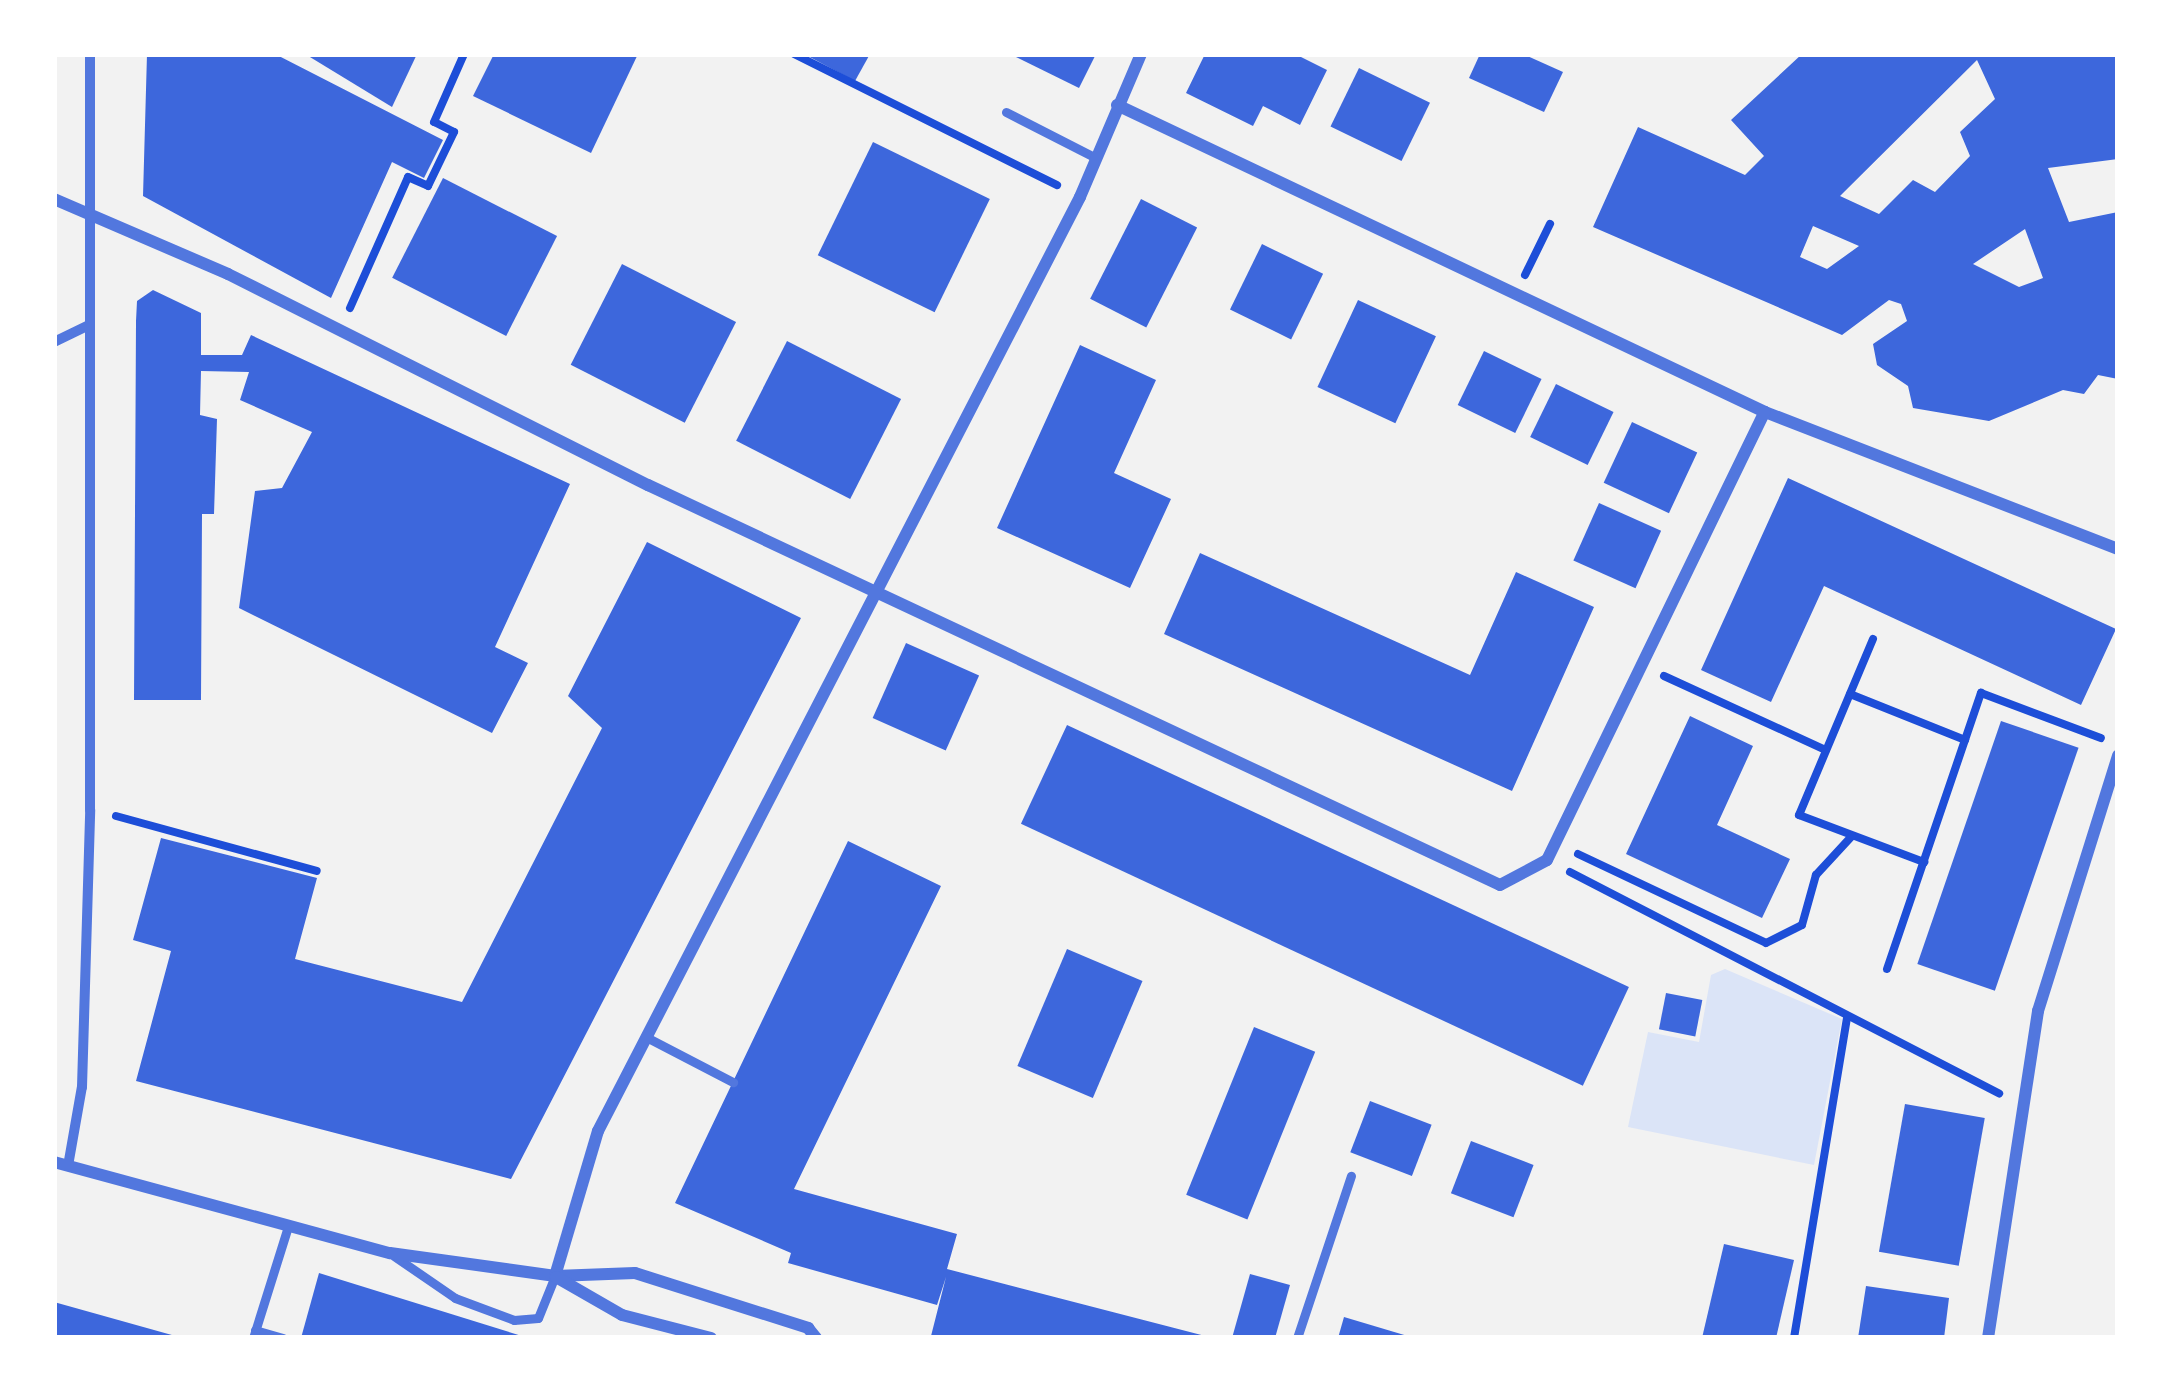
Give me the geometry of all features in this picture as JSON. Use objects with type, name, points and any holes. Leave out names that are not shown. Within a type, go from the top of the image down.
[{"type":"street","points":[[90,54],[90,809],[82,1087],[61,1164],[390,1253],[555,1276],[635,1273],[808,1328],[816,1338]]},
{"type":"street","points":[[555,1276],[577,1183],[1080,197],[1141,54]]},
{"type":"street","points":[[1117,105],[1765,412],[2118,549]]},
{"type":"street","points":[[54,199],[340,329],[878,591],[1500,884],[1547,860],[1765,412]]},
{"type":"street","points":[[54,341],[89,325]]},
{"type":"street","points":[[1988,1338],[2038,1011],[2118,755]]},
{"type":"street","points":[[555,1276],[622,1315],[711,1338]]},
{"type":"lane","points":[[1006,112],[1094,157]]},
{"type":"lane","points":[[648,1038],[733,1082]]},
{"type":"lane","points":[[1297,1338],[1351,1176]]},
{"type":"lane","points":[[283,1338],[254,1334],[289,1226]]},
{"type":"lane","points":[[390,1253],[455,1298],[514,1319],[538,1318],[555,1276]]},
{"type":"path","points":[[340,329],[408,177],[428,186],[454,132],[434,122],[464,54]]},
{"type":"path","points":[[794,54],[1080,197]]},
{"type":"path","points":[[1516,292],[1550,224]]},
{"type":"path","points":[[1873,639],[1799,815],[1924,862]]},
{"type":"path","points":[[1641,665],[1826,750]]},
{"type":"path","points":[[1887,969],[1981,693],[2118,744]]},
{"type":"path","points":[[1850,694],[1965,740]]},
{"type":"path","points":[[90,809],[317,871]]},
{"type":"path","points":[[1555,844],[1766,943],[1802,925],[1816,875],[1852,836]]},
{"type":"path","points":[[1547,860],[2021,1104]]},
{"type":"path","points":[[1794,1338],[1847,1017]]},
{"type":"shaded area","points":[[1725,969],[1842,1019],[1814,1165],[1628,1127],[1648,1032],[1699,1042],[1711,975]]},
{"type":"building","points":[[147,54],[275,54],[443,140],[424,178],[392,162],[331,298],[143,196]]},
{"type":"building","points":[[305,54],[417,54],[392,107]]},
{"type":"building","points":[[494,54],[638,54],[591,153],[473,96]]},
{"type":"building","points":[[804,54],[870,54],[855,81]]},
{"type":"building","points":[[1010,54],[1096,54],[1079,88]]},
{"type":"building","points":[[1205,54],[1295,54],[1327,70],[1300,125],[1263,106],[1253,126],[1186,93]]},
{"type":"building","points":[[1480,54],[1523,54],[1563,72],[1544,112],[1469,78]]},
{"type":"building","points":[[1802,54],[2118,54],[2118,159],[2048,168],[2069,222],[2118,212],[2118,379],[2098,375],[2084,394],[2063,390],[1989,421],[1913,408],[1908,386],[1877,365],[1873,344],[1907,321],[1901,304],[1889,300],[1842,335],[1593,227],[1638,127],[1745,175],[1764,156],[1731,120]],"holes":[[[1977,60],[1995,99],[1960,132],[1970,156],[1935,192],[1913,180],[1879,214],[1840,196]],[[1813,226],[1859,246],[1827,269],[1800,257]],[[2025,229],[2043,278],[2019,287],[1973,264]]]},
{"type":"building","points":[[1359,68],[1430,103],[1402,161],[1331,126]]},
{"type":"building","points":[[873,142],[990,199],[935,312],[818,255]]},
{"type":"building","points":[[443,178],[557,236],[506,336],[392,278]]},
{"type":"building","points":[[1141,199],[1197,228],[1146,327],[1090,299]]},
{"type":"building","points":[[1262,244],[1323,274],[1291,339],[1230,310]]},
{"type":"building","points":[[622,264],[736,322],[685,423],[571,365]]},
{"type":"building","points":[[153,290],[201,313],[201,355],[242,355],[251,335],[570,484],[495,647],[528,663],[492,733],[239,608],[255,491],[282,488],[312,432],[240,400],[249,372],[201,371],[200,415],[217,419],[214,514],[202,514],[201,700],[134,700],[136,321],[137,301]]},
{"type":"building","points":[[1358,300],[1436,336],[1395,423],[1317,387]]},
{"type":"building","points":[[787,341],[901,399],[850,499],[736,441]]},
{"type":"building","points":[[1080,345],[1156,380],[1114,473],[1171,499],[1130,588],[997,528]]},
{"type":"building","points":[[1484,351],[1542,379],[1515,433],[1458,405]]},
{"type":"building","points":[[1556,384],[1614,412],[1588,465],[1530,437]]},
{"type":"building","points":[[1632,422],[1697,452],[1669,513],[1604,483]]},
{"type":"building","points":[[1788,478],[2116,629],[2081,705],[1824,586],[1771,702],[1701,670]]},
{"type":"building","points":[[1599,503],[1661,531],[1635,588],[1573,561]]},
{"type":"building","points":[[647,542],[801,618],[511,1179],[136,1081],[171,951],[133,940],[161,838],[317,878],[295,959],[462,1002],[602,728],[568,696]]},
{"type":"building","points":[[1200,553],[1470,675],[1516,572],[1594,607],[1512,791],[1164,634]]},
{"type":"building","points":[[906,643],[979,676],[946,750],[873,718]]},
{"type":"building","points":[[1690,716],[1753,746],[1717,825],[1790,859],[1762,918],[1626,854]]},
{"type":"building","points":[[2001,721],[2079,748],[1995,991],[1917,964]]},
{"type":"building","points":[[1067,725],[1629,987],[1583,1086],[1021,824]]},
{"type":"building","points":[[848,841],[941,886],[794,1189],[957,1234],[947,1269],[1213,1338],[931,1336],[946,1277],[937,1305],[788,1263],[791,1253],[675,1203]]},
{"type":"building","points":[[1067,949],[1142,981],[1093,1098],[1017,1066]]},
{"type":"building","points":[[1666,993],[1702,1000],[1695,1036],[1659,1029]]},
{"type":"building","points":[[1254,1027],[1315,1052],[1247,1220],[1186,1195]]},
{"type":"building","points":[[1370,1101],[1432,1125],[1412,1176],[1350,1152]]},
{"type":"building","points":[[1905,1104],[1985,1118],[1959,1266],[1879,1252]]},
{"type":"building","points":[[1471,1141],[1534,1165],[1513,1217],[1451,1193]]},
{"type":"building","points":[[1724,1244],[1794,1260],[1776,1338],[1702,1338]]},
{"type":"building","points":[[319,1273],[525,1337],[525,1338],[301,1338]]},
{"type":"building","points":[[1250,1274],[1290,1285],[1275,1338],[1232,1338]]},
{"type":"building","points":[[1866,1286],[1949,1298],[1944,1338],[1858,1338]]},
{"type":"building","points":[[54,1302],[179,1337],[179,1338],[54,1338]]},
{"type":"building","points":[[1344,1317],[1411,1337],[1411,1338],[1338,1338]]}]
